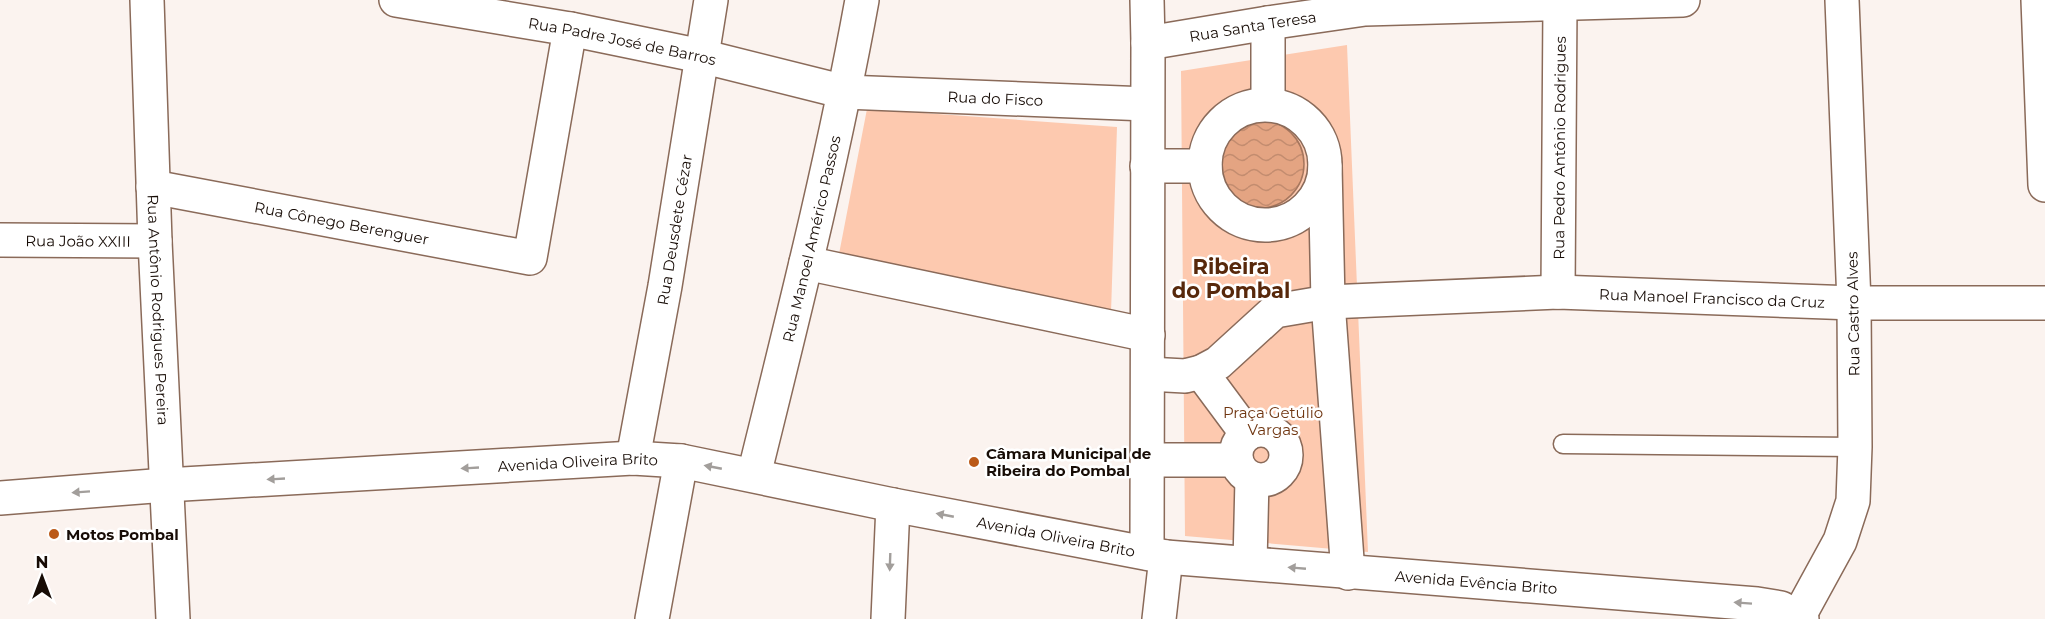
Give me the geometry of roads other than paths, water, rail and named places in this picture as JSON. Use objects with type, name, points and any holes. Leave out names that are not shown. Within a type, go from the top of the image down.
[{"type":"street","name":"Rua Antônio Rodrigues Pereira","points":[[147,0],[155,241],[173,619]]},
{"type":"street","name":"Rua Padre José de Barros","points":[[396,0],[570,29],[701,56],[845,92]]},
{"type":"street","name":"Rua Deusdete Cézar","points":[[633,458],[665,286],[711,0]]},
{"type":"street","name":"Rua Manoel Américo Passos","points":[[754,475],[845,92],[862,0]]},
{"type":"street","points":[[1147,0],[1148,460],[1157,555],[1159,619]]},
{"type":"street","name":"Rua Santa Teresa","points":[[1148,43],[1377,5],[1683,0]]},
{"type":"street","name":"Rua Castro Alves","points":[[1801,618],[1840,541],[1853,501],[1854,303],[1842,0]]},
{"type":"street","points":[[2038,0],[2045,185]]},
{"type":"street","name":"Rua Pedro Antônio Rodrigues","points":[[1558,292],[1560,3]]},
{"type":"street","points":[[1268,23],[1268,104]]},
{"type":"street","name":"Rua Cônego Berenguer","points":[[153,187],[530,258],[570,29]]},
{"type":"street","name":"Rua do Fisco","points":[[845,92],[1146,104]]},
{"type":"street","points":[[1325,166],[1322,184],[1313,200],[1300,213],[1283,222],[1265,225],[1247,222],[1230,213],[1217,200],[1208,184],[1205,166],[1208,146],[1216,129],[1230,115],[1248,107],[1268,104],[1302,117],[1315,131],[1323,148],[1325,166],[1328,302],[1348,573]]},
{"type":"street","points":[[1146,166],[1205,166]]},
{"type":"street","name":"Rua João XXIII","points":[[0,240],[155,241]]},
{"type":"street","points":[[806,263],[1148,335]]},
{"type":"street","points":[[1148,374],[1185,376],[1201,372],[1218,363],[1275,311],[1328,302],[1558,292]]},
{"type":"street","name":"Rua Manoel Francisco da Cruz","points":[[1558,292],[1854,303],[2045,303]]},
{"type":"street","points":[[1201,372],[1245,458],[1250,563]]},
{"type":"street","name":"Avenida Oliveira Brito","points":[[0,498],[166,485],[633,458],[681,461],[892,505],[1157,555]]},
{"type":"street","points":[[1148,460],[1245,458]]},
{"type":"street","points":[[652,619],[681,461]]},
{"type":"street","points":[[888,619],[892,505]]},
{"type":"street","name":"Avenida Evência Brito","points":[[1157,555],[1348,573],[1757,604],[1781,608],[1801,618]]},
{"type":"lane","points":[[1563,444],[1855,447]]},
{"type":"water","points":[[1260,120],[1277,123],[1291,133],[1301,147],[1304,164],[1301,181],[1291,195],[1277,205],[1260,208],[1243,205],[1229,195],[1219,181],[1216,164],[1219,147],[1229,133],[1243,123]]},
{"type":"place","name":"Câmara Municipal de Ribeira do Pombal","points":[[974,462]]},
{"type":"place","name":"Motos Pombal","points":[[54,534]]},
{"type":"district","name":"Ribeira do Pombal","points":[[1231,278]]},
{"type":"park label","name":"Praça Getúlio Vargas","points":[[1273,420]]}]
